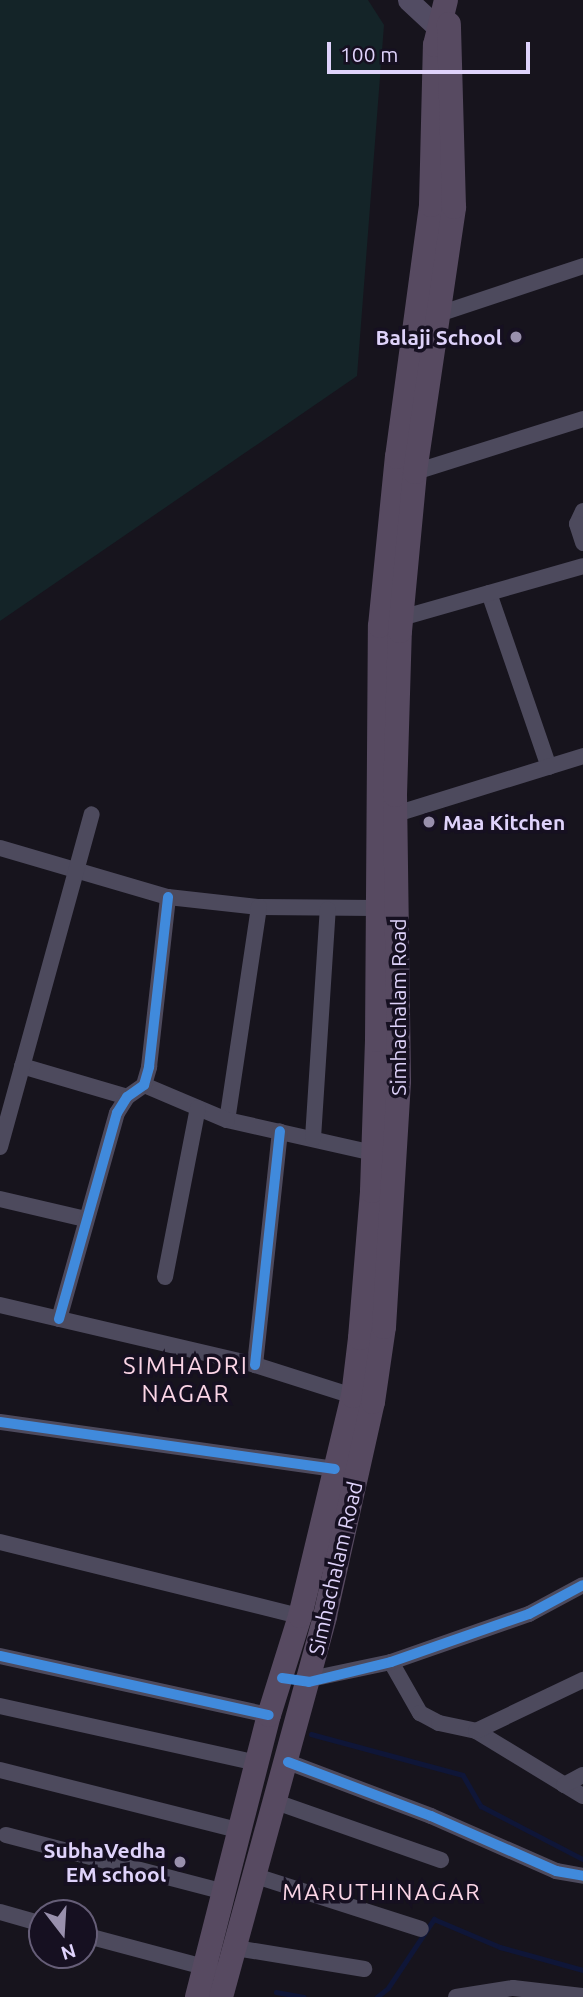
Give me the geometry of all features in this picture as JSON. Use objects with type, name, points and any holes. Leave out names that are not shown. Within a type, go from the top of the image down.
[{"type":"main road","points":[[197,1997],[219,1980],[225,1892],[269,1715],[300,1616],[335,1469],[363,1399],[387,908],[394,625],[417,309],[433,181],[441,9]]},
{"type":"main road","name":"Simhachalam Road","points":[[219,1980],[236,1948],[309,1682],[363,1399],[384,1327],[399,1082],[387,908],[396,814],[394,625],[415,472],[442,313],[454,207],[454,103],[441,9]]},
{"type":"street","points":[[408,0],[441,9]]},
{"type":"street","points":[[417,309],[442,313],[583,266]]},
{"type":"street","points":[[415,472],[583,419]]},
{"type":"street","points":[[583,511],[577,524],[583,543]]},
{"type":"street","points":[[394,625],[489,593],[583,566]]},
{"type":"street","points":[[489,593],[549,766]]},
{"type":"street","points":[[396,814],[583,756]]},
{"type":"street","points":[[0,1147],[92,814]]},
{"type":"street","points":[[0,848],[168,897],[259,907],[387,908]]},
{"type":"street","points":[[60,1319],[85,1219],[117,1114],[127,1097],[144,1085],[168,897]]},
{"type":"street","points":[[227,1120],[259,907]]},
{"type":"street","points":[[313,1138],[328,909]]},
{"type":"street","points":[[22,1066],[127,1097]]},
{"type":"street","points":[[144,1085],[227,1120],[373,1153]]},
{"type":"street","points":[[165,1277],[198,1108]]},
{"type":"street","points":[[255,1365],[280,1131]]},
{"type":"street","points":[[0,1199],[85,1219]]},
{"type":"street","points":[[0,1305],[255,1365],[363,1399]]},
{"type":"street","points":[[0,1422],[335,1469]]},
{"type":"street","points":[[0,1542],[300,1616]]},
{"type":"street","points":[[282,1678],[309,1682],[391,1662],[529,1614],[583,1585]]},
{"type":"street","points":[[0,1656],[269,1715]]},
{"type":"street","points":[[391,1662],[420,1713],[439,1723],[476,1731],[583,1796]]},
{"type":"street","points":[[476,1731],[583,1679]]},
{"type":"street","points":[[0,1706],[257,1763]]},
{"type":"street","points":[[288,1762],[431,1816],[556,1871],[583,1876]]},
{"type":"street","points":[[0,1770],[241,1831]]},
{"type":"street","points":[[565,1785],[583,1775]]},
{"type":"street","points":[[276,1802],[441,1860]]},
{"type":"street","points":[[6,1835],[225,1892]]},
{"type":"street","points":[[256,1875],[421,1929]]},
{"type":"street","points":[[0,1912],[28,1920]]},
{"type":"street","points":[[98,1940],[219,1980]]},
{"type":"street","points":[[236,1948],[363,1969]]},
{"type":"street","points":[[456,1997],[513,1988],[583,1996]]},
{"type":"shaded area","points":[[0,0],[368,0],[384,25],[357,376],[0,621]]},
{"type":"waterway","points":[[311,1734],[463,1775],[481,1806],[583,1859]]},
{"type":"waterway","points":[[377,1997],[388,1988],[434,1919],[500,1947],[583,1970]]},
{"type":"waterway","points":[[276,1992],[304,1997]]},
{"type":"cycle path","points":[[59,1319],[117,1113],[127,1097],[144,1085],[149,1067],[168,897]]},
{"type":"cycle path","points":[[255,1365],[280,1131]]},
{"type":"cycle path","points":[[0,1422],[335,1469]]},
{"type":"cycle path","points":[[282,1678],[309,1682],[391,1662],[529,1614],[583,1585]]},
{"type":"cycle path","points":[[0,1656],[269,1715]]},
{"type":"cycle path","points":[[288,1762],[431,1816],[556,1871],[583,1876]]},
{"type":"place","name":"Balaji School","points":[[516,337]]},
{"type":"place","name":"Maa Kitchen","points":[[429,822]]},
{"type":"place","name":"SubhaVedha EM school","points":[[180,1862]]},
{"type":"district","name":"SIMHADRI NAGAR","points":[[186,1380]]},
{"type":"district","name":"MARUTHINAGAR","points":[[382,1892]]}]
